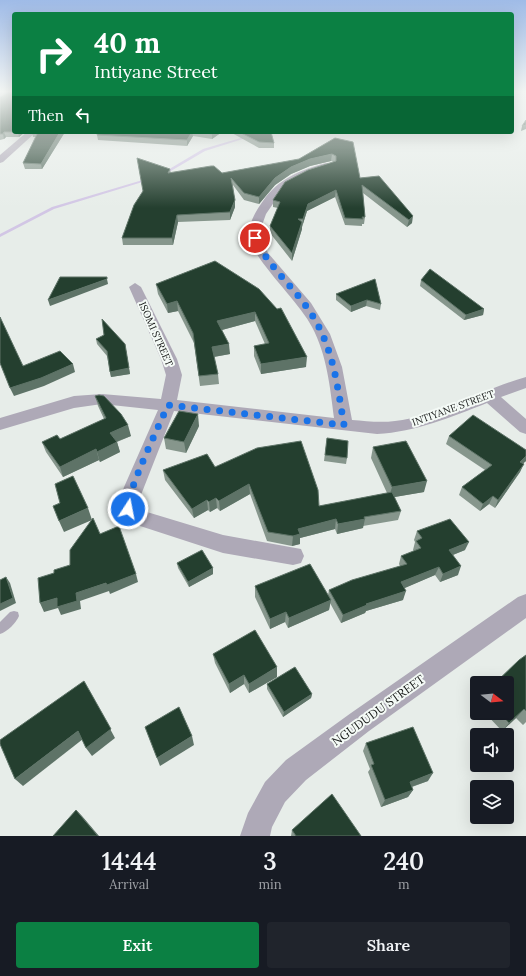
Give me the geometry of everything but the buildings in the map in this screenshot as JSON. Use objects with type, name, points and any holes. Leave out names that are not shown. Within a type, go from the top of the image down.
[{"type":"street","points":[[0,160],[30,134]]},
{"type":"street","points":[[331,165],[298,174],[281,185],[272,194],[260,213],[255,238],[263,255],[308,309],[322,333],[335,367],[344,425]]},
{"type":"street","name":"ISOMI STREET","points":[[135,287],[169,359],[174,375],[168,405]]},
{"type":"street","name":"INTIYANE STREET","points":[[1,420],[74,402],[102,399],[377,428],[411,424],[426,420],[526,382]]},
{"type":"street","points":[[489,396],[526,428]]},
{"type":"street","points":[[168,405],[132,488],[127,503],[128,509],[141,518],[223,544],[293,556]]},
{"type":"street","name":"NGUDUDU STREET","points":[[255,836],[258,823],[275,792],[296,770],[360,722],[526,605]]},
{"type":"lane","points":[[0,630],[14,616]]},
{"type":"waterway","points":[[163,174],[204,150],[257,134]]},
{"type":"waterway","points":[[0,236],[53,208],[147,180]]},
{"type":"route","points":[[128,509],[127,503],[132,488],[168,405],[344,425],[335,367],[322,333],[308,309],[263,255],[255,238]]}]
